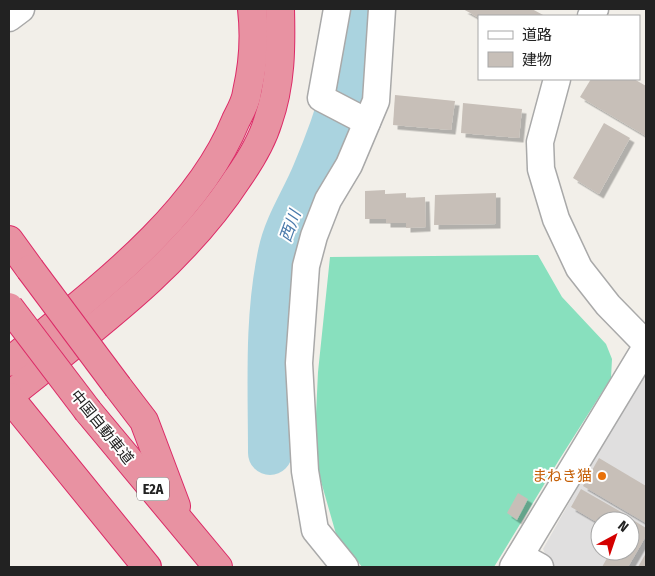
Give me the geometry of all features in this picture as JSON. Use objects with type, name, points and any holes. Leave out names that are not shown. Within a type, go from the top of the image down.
[{"type":"highway","points":[[9,362],[113,277],[193,195],[227,142],[247,93],[254,24],[252,9]]},
{"type":"highway","points":[[146,567],[9,397],[126,302],[180,251],[221,205],[249,162],[268,122],[281,64],[280,9]]},
{"type":"highway","points":[[9,240],[144,421],[184,526]]},
{"type":"highway","name":"中国自動車道","points":[[9,307],[88,411],[218,567]]},
{"type":"street","points":[[9,18],[21,9]]},
{"type":"street","points":[[337,9],[321,98],[362,119]]},
{"type":"street","points":[[345,567],[315,530],[305,471],[299,363],[306,266],[314,236],[328,200],[349,165],[362,119],[376,101],[382,9]]},
{"type":"street","points":[[524,563],[646,346],[608,305],[579,268],[556,220],[541,169],[540,142],[557,80]]},
{"type":"shaded area","points":[[646,371],[646,567],[555,567],[550,564],[543,549],[625,404]]},
{"type":"green space","points":[[538,255],[562,297],[606,344],[612,359],[611,378],[494,567],[362,567],[336,534],[314,457],[318,372],[330,257]]},
{"type":"building","points":[[463,9],[532,9],[543,15],[478,15],[478,17]]},
{"type":"building","points":[[590,80],[636,80],[646,86],[646,136],[580,97]]},
{"type":"building","points":[[395,95],[455,101],[451,130],[393,125]]},
{"type":"building","points":[[463,103],[522,109],[519,138],[461,133]]},
{"type":"building","points":[[604,123],[630,138],[599,194],[573,178]]},
{"type":"building","points":[[385,190],[385,194],[406,193],[406,198],[425,197],[426,227],[406,228],[406,223],[386,223],[386,219],[365,219],[365,191]]},
{"type":"building","points":[[496,193],[496,224],[434,225],[435,195]]},
{"type":"building","points":[[599,458],[646,486],[646,523],[640,519],[640,511],[626,511],[583,486]]},
{"type":"building","points":[[581,489],[620,511],[590,511],[590,518],[571,507]]},
{"type":"building","points":[[518,493],[528,499],[517,520],[507,513]]},
{"type":"building","points":[[640,524],[646,528],[646,536],[640,546]]},
{"type":"building","points":[[646,553],[646,567],[638,567]]},
{"type":"building","points":[[605,561],[631,561],[628,567],[602,567]]},
{"type":"waterway","name":"西川","points":[[270,453],[269,377],[271,327],[280,253],[290,222],[310,183],[337,113],[352,51],[356,9]]},
{"type":"place","name":"まねき猫","points":[[602,476]]}]
